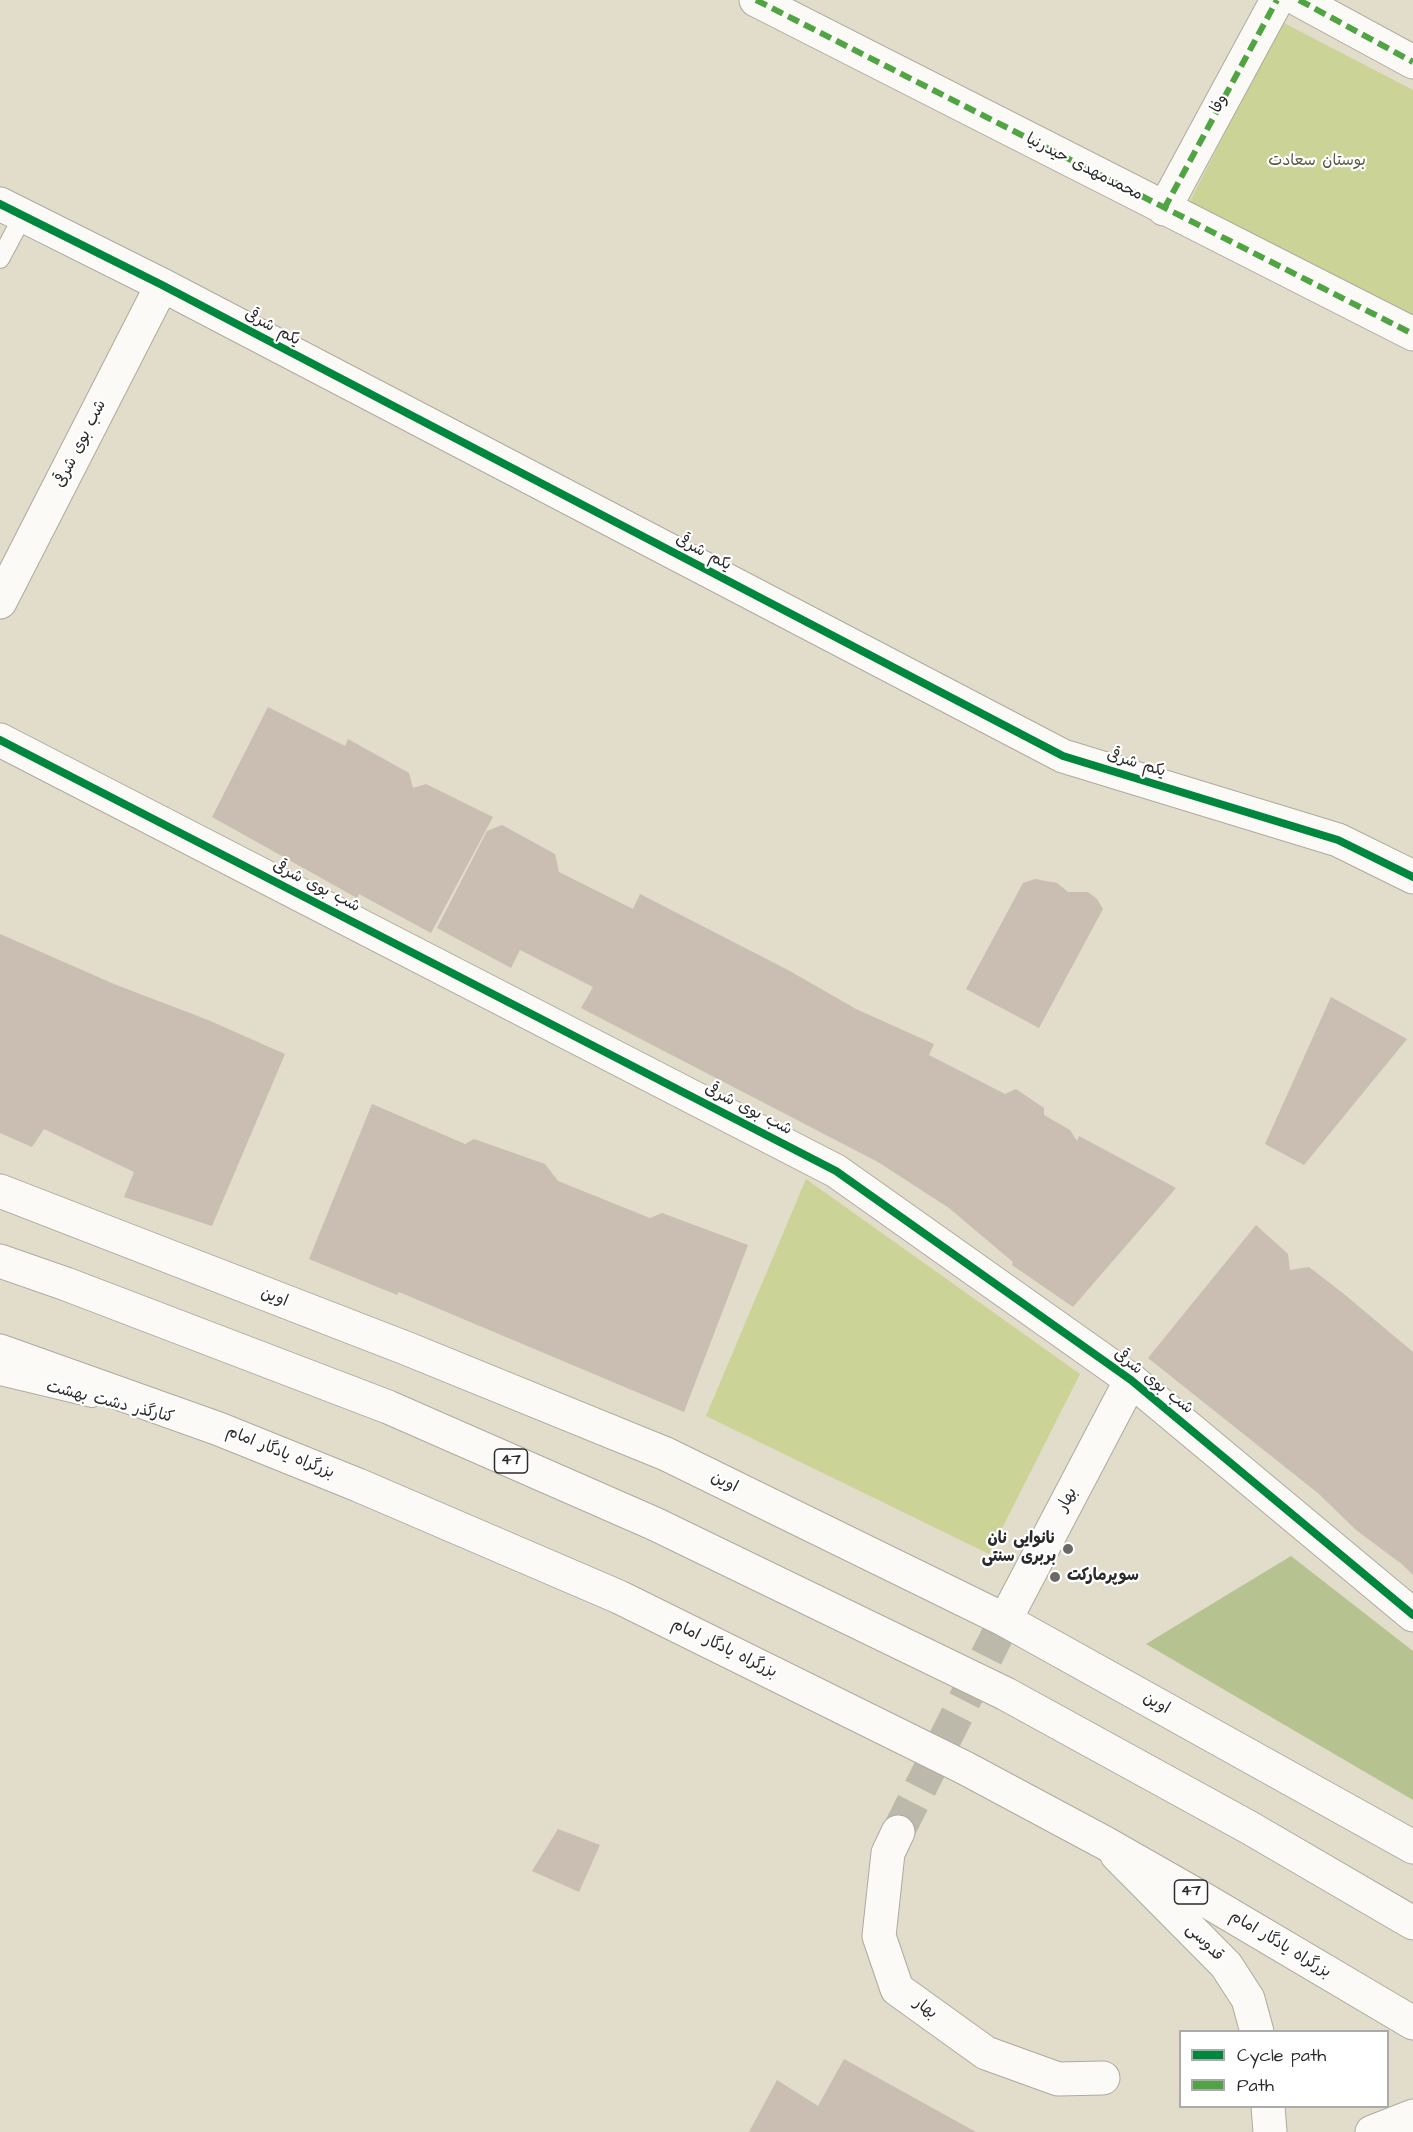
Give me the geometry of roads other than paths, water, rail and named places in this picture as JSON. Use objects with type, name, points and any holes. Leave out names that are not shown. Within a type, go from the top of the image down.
[{"type":"main road","name":"محمدمهدی حیدرنیا","points":[[756,0],[1413,334]]},
{"type":"main road","name":"وفا","points":[[1164,209],[1276,0]]},
{"type":"main road","points":[[1299,0],[1413,62]]},
{"type":"main road","name":"یکم شرقی","points":[[12,210],[162,285],[1063,756],[1338,840],[1413,877]]},
{"type":"main road","name":"شب بوی شرقی","points":[[0,603],[162,285]]},
{"type":"main road","name":"شب بوی شرقی","points":[[0,740],[836,1171],[1131,1380],[1413,1615]]},
{"type":"main road","name":"اوین","points":[[0,1191],[397,1345],[666,1454],[1005,1620],[1413,1847]]},
{"type":"main road","name":"47","points":[[0,1261],[388,1407],[655,1524],[1006,1694],[1250,1828],[1413,1923]]},
{"type":"main road","name":"بزرگراه یادگار امام","points":[[0,1351],[219,1429],[358,1485],[619,1597],[965,1768],[1105,1843],[1413,2023]]},
{"type":"main road","name":"بهار","points":[[1005,1620],[1131,1380]]},
{"type":"main road","name":"بهار","points":[[898,1832],[888,1853],[879,1936],[897,1989],[986,2052],[1058,2079],[1103,2078]]},
{"type":"main road","name":"قدوسی","points":[[1105,1843],[1226,1965],[1248,1998],[1257,2030]]},
{"type":"main road","points":[[1268,2108],[1270,2132]]},
{"type":"main road","points":[[1372,2132],[1413,2116]]},
{"type":"lane","points":[[0,259],[12,210]]},
{"type":"lane","name":"کنارگذر دشت بهشت","points":[[0,1376],[219,1429]]},
{"type":"tunnel","points":[[898,1832],[1005,1620]]},
{"type":"place","name":"نانوایی نان بربری سنتی","points":[[1068,1549]]},
{"type":"place","name":"سوپرمارکت","points":[[1055,1577]]},
{"type":"park label","name":"بوستان سعادت","points":[[1317,162]]}]
